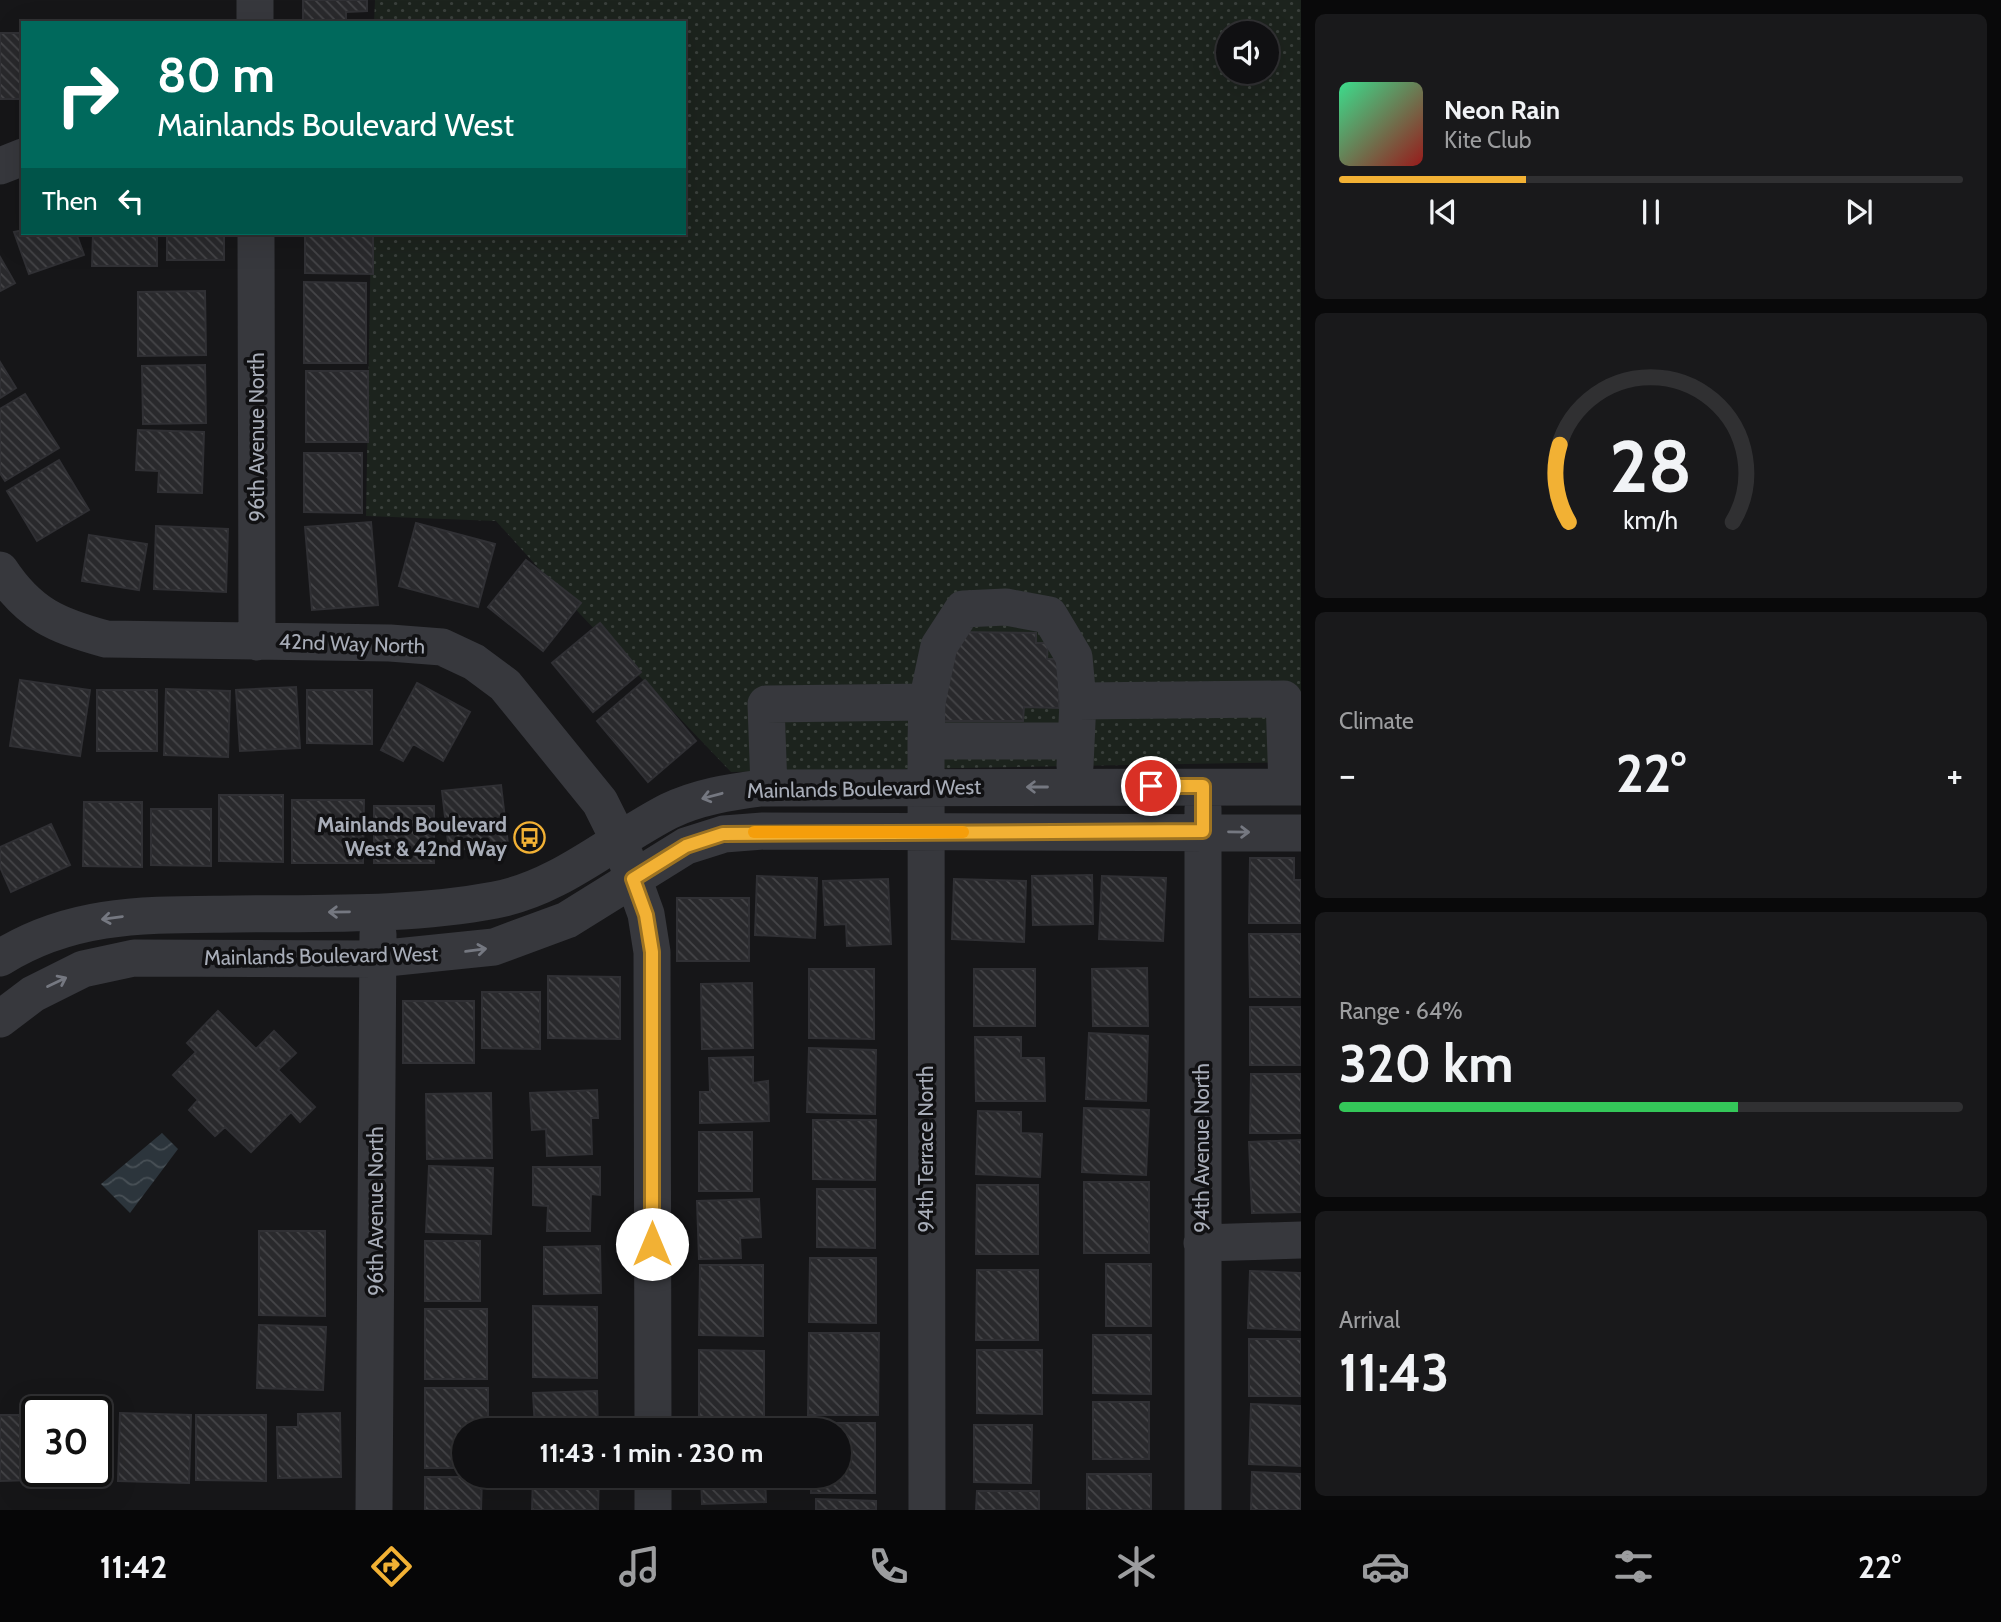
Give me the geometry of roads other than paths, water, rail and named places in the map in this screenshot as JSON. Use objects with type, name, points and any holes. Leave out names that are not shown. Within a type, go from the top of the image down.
[{"type":"street","points":[[255,0],[255,21]]},
{"type":"street","points":[[0,166],[21,158]]},
{"type":"street","name":"96th Avenue North","points":[[256,235],[257,642]]},
{"type":"street","name":"42nd Way North","points":[[0,570],[18,597],[40,615],[72,630],[106,639],[442,647],[474,662],[505,685],[600,802],[620,842],[646,915],[652,952],[653,1418]]},
{"type":"street","name":"94th Terrace North","points":[[927,1510],[924,788],[926,702],[939,646],[963,609],[1006,607],[1049,615],[1074,657],[1077,701]]},
{"type":"street","points":[[1075,787],[1077,701],[1284,699],[1294,787]]},
{"type":"street","points":[[769,788],[766,704],[926,702]]},
{"type":"street","points":[[926,741],[1076,741]]},
{"type":"street","name":"94th Avenue North","points":[[1203,786],[1203,1510]]},
{"type":"street","name":"Mainlands Boulevard West","points":[[0,958],[29,940],[78,923],[137,915],[378,912],[442,909],[499,900],[557,878],[670,811],[703,799],[769,788],[1294,787]]},
{"type":"street","name":"Mainlands Boulevard West","points":[[0,1019],[33,994],[83,969],[134,958],[377,959],[434,956],[494,947],[567,920],[686,846],[723,834],[1203,831],[1301,833]]},
{"type":"street","name":"96th Avenue North","points":[[374,1510],[378,912]]},
{"type":"street","points":[[1202,1243],[1301,1240]]},
{"type":"street","points":[[653,1488],[653,1510]]},
{"type":"water","points":[[162,1133],[178,1149],[130,1213],[101,1184]]},
{"type":"place","name":"Mainlands Boulevard West & 42nd Way","points":[[530,837]]}]
